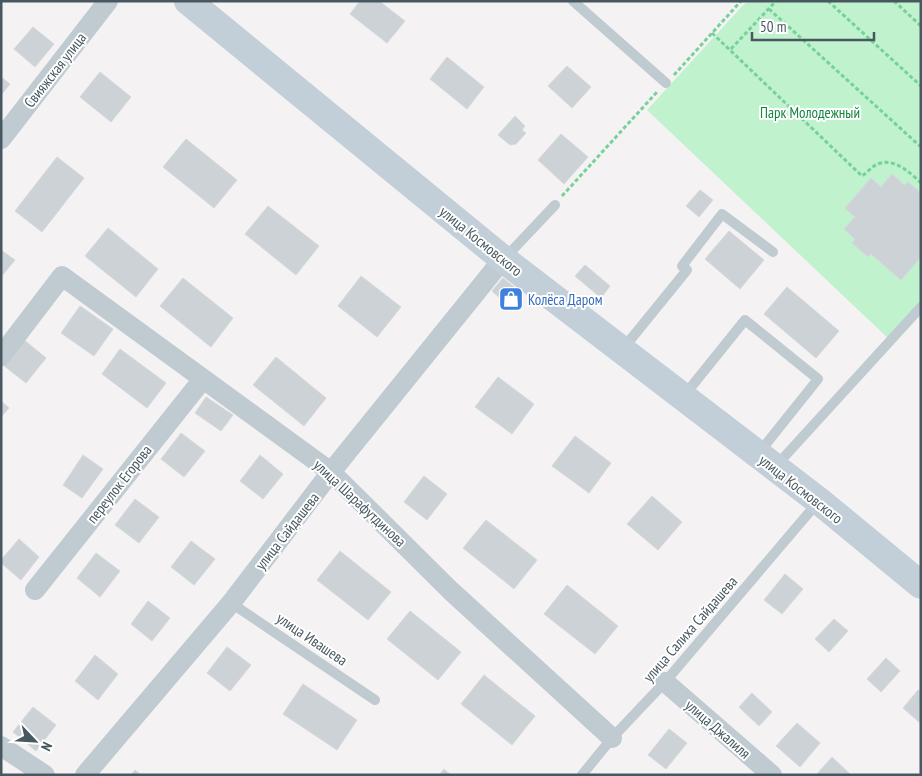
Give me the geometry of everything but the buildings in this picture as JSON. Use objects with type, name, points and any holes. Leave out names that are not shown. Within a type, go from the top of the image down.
[{"type":"main road","name":"улица Космовского","points":[[188,1],[503,259],[818,501],[921,585]]},
{"type":"street","name":"Свияжская улица","points":[[1,139],[108,1]]},
{"type":"street","name":"улица Сайдашева","points":[[85,775],[231,603],[331,472],[503,259]]},
{"type":"street","name":"улица Шарафутдинова","points":[[1,356],[62,276],[331,472],[451,591],[612,738]]},
{"type":"street","name":"переулок Егорова","points":[[35,590],[203,378]]},
{"type":"street","name":"улица Джалиля","points":[[664,682],[772,775]]},
{"type":"street","points":[[1,746],[45,775]]},
{"type":"lane","points":[[573,1],[666,83]]},
{"type":"lane","points":[[503,259],[555,205]]},
{"type":"lane","points":[[622,350],[687,270],[682,266],[722,214],[773,252]]},
{"type":"lane","points":[[766,461],[921,307]]},
{"type":"lane","points":[[683,397],[745,320],[818,380],[766,461]]},
{"type":"lane","name":"улица Салиха Сайдашева","points":[[582,775],[818,501]]},
{"type":"lane","name":"улица Ивашева","points":[[231,603],[375,700]]},
{"type":"path","points":[[555,205],[741,1]]},
{"type":"path","points":[[731,49],[776,1]]},
{"type":"path","points":[[828,1],[921,86]]},
{"type":"path","points":[[894,1],[921,26]]},
{"type":"path","points":[[769,9],[921,147]]},
{"type":"path","points":[[712,32],[862,176],[878,164],[888,162],[906,168],[921,183]]},
{"type":"green space","name":"Парк Молодежный","points":[[747,1],[921,1],[921,307],[890,340],[647,110]]},
{"type":"place","name":"Колёса Даром","points":[[511,299]]}]
